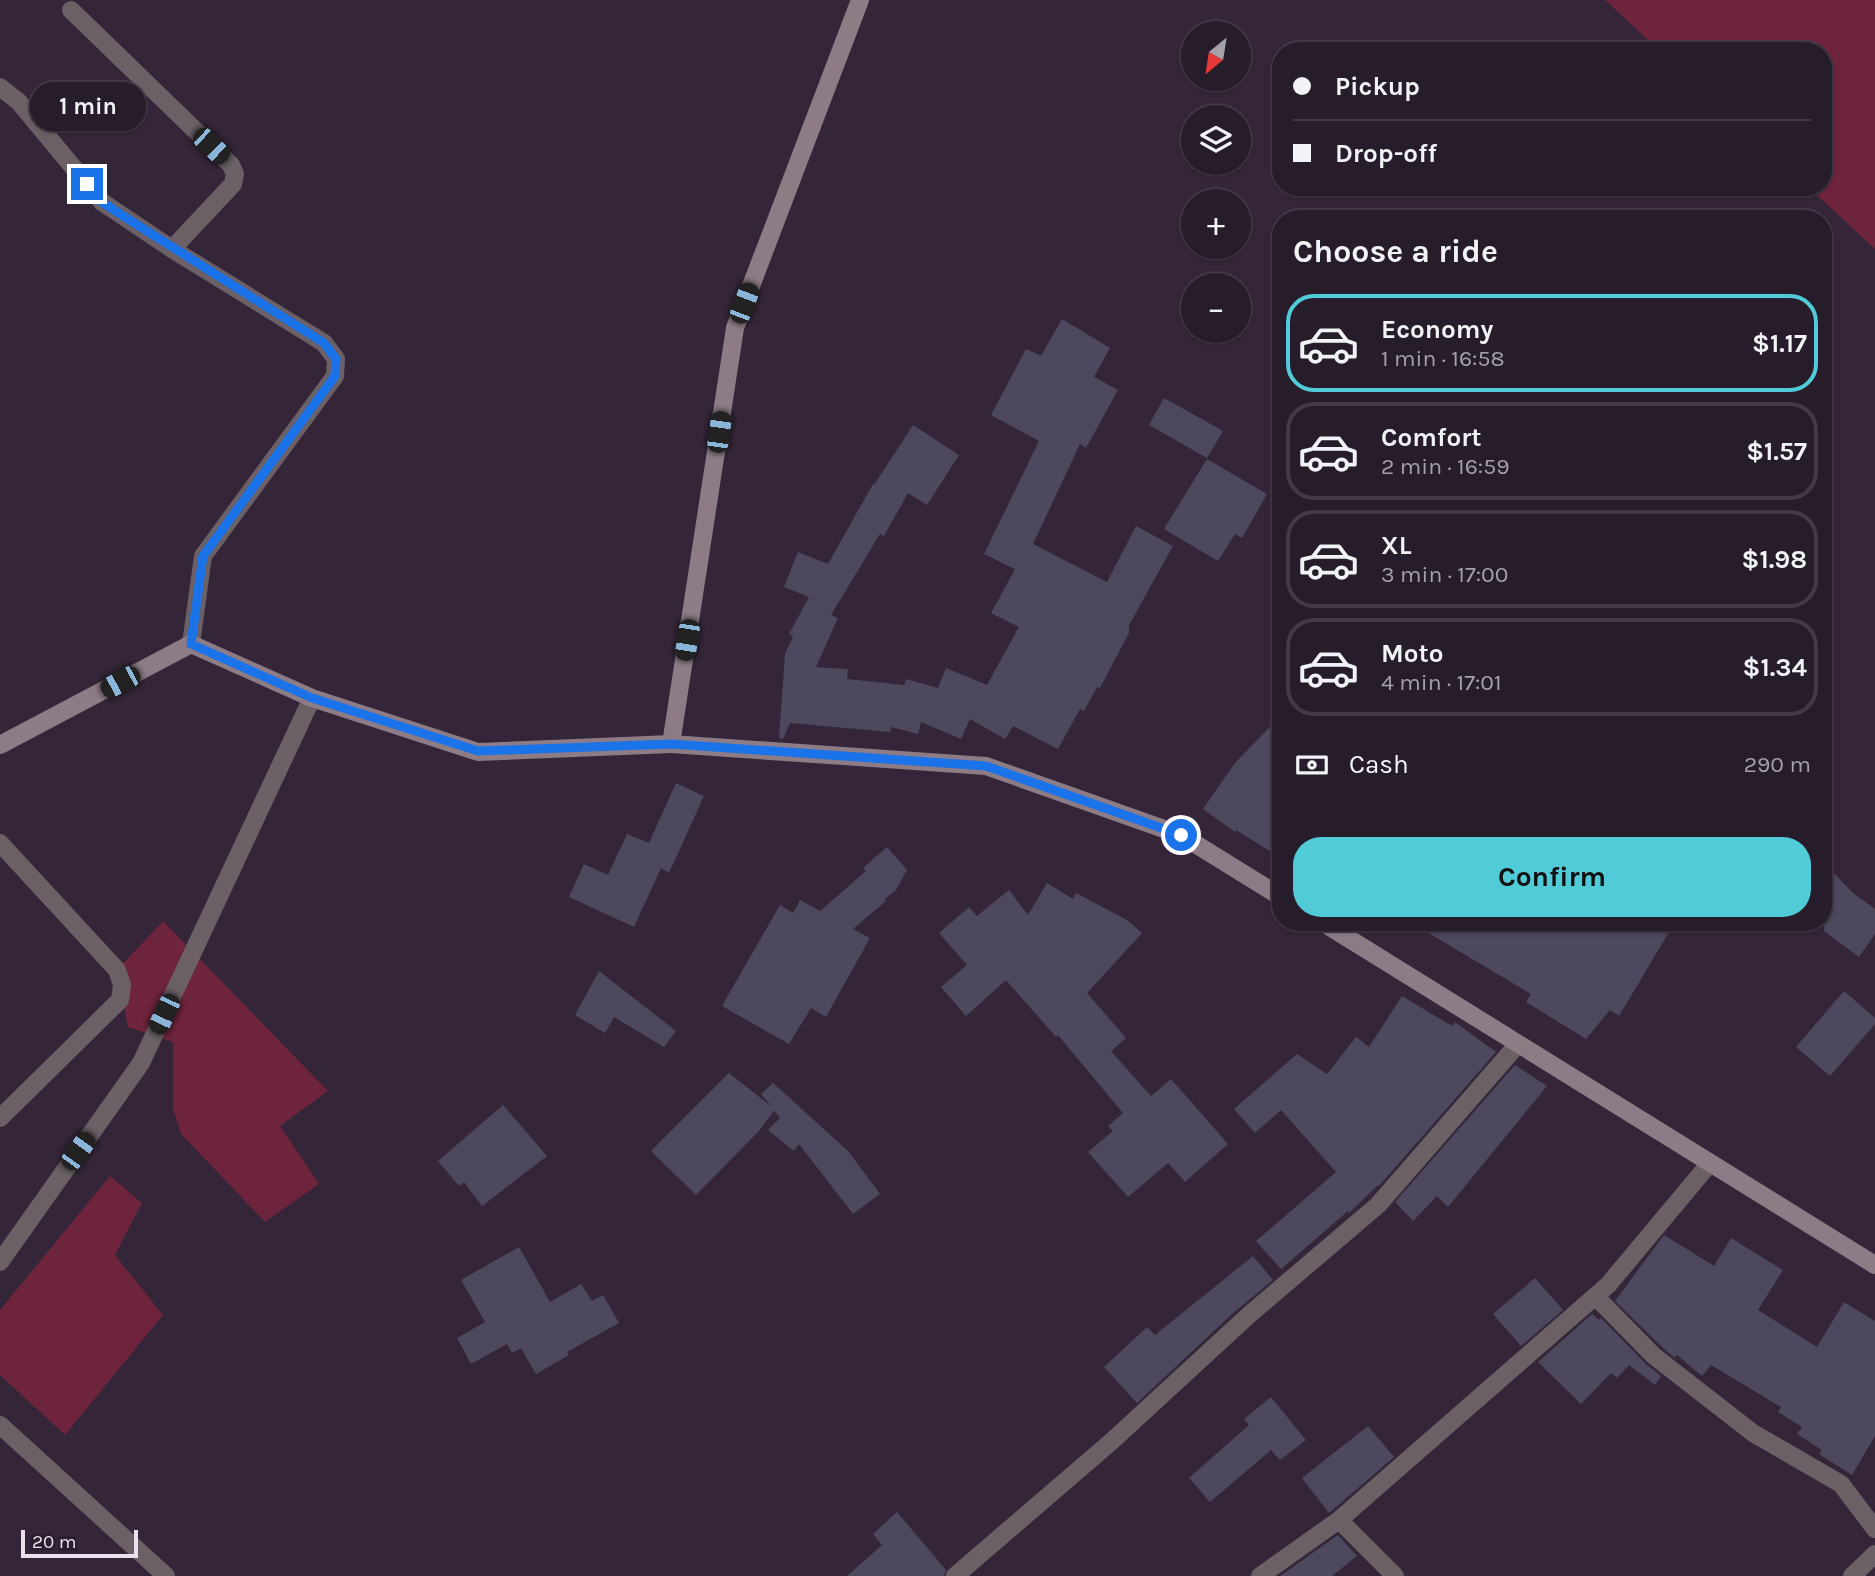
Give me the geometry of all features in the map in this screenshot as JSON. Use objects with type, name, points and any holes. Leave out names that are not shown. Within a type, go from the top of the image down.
[{"type":"street","points":[[671,744],[735,328],[860,0]]},
{"type":"street","points":[[71,10],[231,165],[235,174],[233,184],[173,249]]},
{"type":"street","points":[[0,87],[19,102],[102,202],[324,343],[336,359],[335,376],[203,556],[191,644]]},
{"type":"street","points":[[191,644],[312,698],[478,751],[671,744],[986,766],[1181,835],[1272,891]]},
{"type":"street","points":[[0,745],[191,644]]},
{"type":"street","points":[[0,1262],[141,1063],[312,698]]},
{"type":"street","points":[[0,843],[117,970],[122,985],[120,1000],[0,1118]]},
{"type":"street","points":[[1336,931],[1875,1265]]},
{"type":"street","points":[[955,1576],[1112,1441],[1250,1314],[1378,1205],[1518,1044]]},
{"type":"street","points":[[1261,1576],[1339,1521],[1595,1297],[1710,1163]]},
{"type":"street","points":[[1595,1297],[1654,1356],[1753,1433],[1841,1484],[1875,1529]]},
{"type":"street","points":[[0,1425],[166,1576]]},
{"type":"street","points":[[1339,1521],[1395,1576]]},
{"type":"street","points":[[1852,1576],[1875,1554]]},
{"type":"shaded area","points":[[1605,0],[1875,0],[1875,249],[1818,196],[1832,196],[1832,42],[1650,42]]},
{"type":"shaded area","points":[[163,921],[328,1091],[280,1126],[319,1184],[265,1222],[181,1134],[173,1109],[173,1042],[128,1027],[117,970]]},
{"type":"shaded area","points":[[110,1176],[142,1203],[115,1255],[163,1315],[65,1435],[0,1375],[0,1310]]},
{"type":"building","points":[[1062,319],[1110,348],[1094,377],[1118,390],[1086,448],[1080,444],[1033,544],[1107,582],[1136,526],[1173,546],[1129,625],[1129,633],[1100,688],[1097,687],[1084,711],[1080,709],[1058,749],[1013,726],[1005,739],[970,719],[961,739],[921,722],[918,734],[891,727],[890,732],[790,723],[783,739],[779,738],[785,654],[793,637],[789,634],[809,597],[784,587],[798,552],[828,564],[873,484],[913,425],[959,455],[927,505],[908,493],[884,536],[880,534],[831,615],[838,618],[816,667],[848,669],[847,679],[904,685],[906,679],[938,688],[946,668],[987,685],[1019,627],[991,613],[1015,569],[984,554],[1039,441],[991,415],[1026,349],[1041,356]]},
{"type":"building","points":[[1164,398],[1223,431],[1207,458],[1149,425]]},
{"type":"building","points":[[1207,459],[1267,494],[1242,538],[1235,534],[1218,561],[1164,529]]},
{"type":"building","points":[[1272,724],[1272,852],[1236,830],[1235,832],[1203,809],[1235,763]]},
{"type":"building","points":[[676,783],[704,796],[669,873],[661,868],[634,927],[569,897],[584,864],[608,875],[627,834],[649,843]]},
{"type":"building","points":[[887,847],[907,870],[896,890],[886,901],[853,929],[870,938],[826,1017],[811,1008],[789,1044],[722,1006],[780,905],[793,913],[800,900],[820,911],[866,871],[863,868]]},
{"type":"building","points":[[1832,871],[1853,893],[1875,909],[1875,934],[1859,957],[1824,931],[1832,931]]},
{"type":"building","points":[[1047,883],[1073,899],[1076,893],[1127,920],[1142,933],[1087,993],[1126,1038],[1111,1051],[1151,1096],[1171,1079],[1228,1144],[1185,1182],[1168,1163],[1128,1197],[1088,1152],[1113,1131],[1108,1126],[1123,1113],[1058,1035],[1056,1037],[1006,980],[966,1016],[941,987],[967,965],[939,933],[969,907],[977,916],[1009,890],[1028,915]]},
{"type":"building","points":[[1425,931],[1670,931],[1619,1016],[1610,1010],[1586,1039],[1526,1002],[1531,994]]},
{"type":"building","points":[[599,971],[676,1031],[664,1047],[614,1017],[605,1033],[575,1015]]},
{"type":"building","points":[[1844,991],[1875,1018],[1875,1024],[1830,1076],[1796,1047]]},
{"type":"building","points":[[1402,996],[1452,1026],[1455,1022],[1496,1052],[1379,1186],[1281,1269],[1256,1241],[1336,1172],[1281,1110],[1255,1133],[1234,1109],[1297,1054],[1327,1074],[1356,1037],[1369,1047]]},
{"type":"building","points":[[1515,1065],[1547,1086],[1448,1207],[1437,1196],[1413,1221],[1395,1202]]},
{"type":"building","points":[[729,1073],[772,1107],[761,1094],[773,1083],[848,1151],[880,1194],[853,1214],[799,1144],[794,1151],[768,1130],[780,1118],[774,1111],[758,1132],[696,1195],[651,1151]]},
{"type":"building","points":[[503,1105],[547,1156],[482,1206],[464,1182],[459,1186],[438,1161]]},
{"type":"building","points":[[1664,1235],[1714,1266],[1731,1238],[1783,1270],[1758,1310],[1817,1347],[1844,1302],[1875,1321],[1875,1436],[1852,1475],[1819,1454],[1822,1450],[1797,1434],[1802,1427],[1778,1412],[1781,1407],[1711,1365],[1702,1376],[1677,1355],[1675,1358],[1662,1347],[1615,1301]]},
{"type":"building","points":[[519,1247],[550,1302],[581,1284],[592,1301],[603,1295],[619,1323],[567,1352],[569,1355],[536,1374],[521,1348],[512,1353],[507,1344],[471,1364],[457,1338],[485,1322],[461,1280]]},
{"type":"building","points":[[1253,1256],[1273,1280],[1231,1315],[1137,1403],[1104,1367],[1147,1327],[1155,1335]]},
{"type":"building","points":[[1535,1278],[1563,1310],[1521,1346],[1493,1314]]},
{"type":"building","points":[[1592,1314],[1599,1320],[1601,1318],[1661,1376],[1655,1385],[1629,1365],[1617,1378],[1611,1373],[1581,1404],[1538,1362]]},
{"type":"building","points":[[1271,1397],[1306,1440],[1280,1460],[1271,1450],[1210,1502],[1189,1478],[1249,1425],[1244,1419]]},
{"type":"building","points":[[1368,1426],[1394,1457],[1329,1513],[1302,1478]]},
{"type":"building","points":[[897,1512],[946,1570],[944,1576],[847,1576],[882,1545],[873,1534]]},
{"type":"building","points":[[1338,1535],[1357,1556],[1332,1576],[1280,1576]]},
{"type":"route","points":[[87,184],[102,202],[324,343],[336,359],[335,376],[203,556],[191,644],[312,698],[478,751],[671,744],[986,766],[1181,835]]}]
